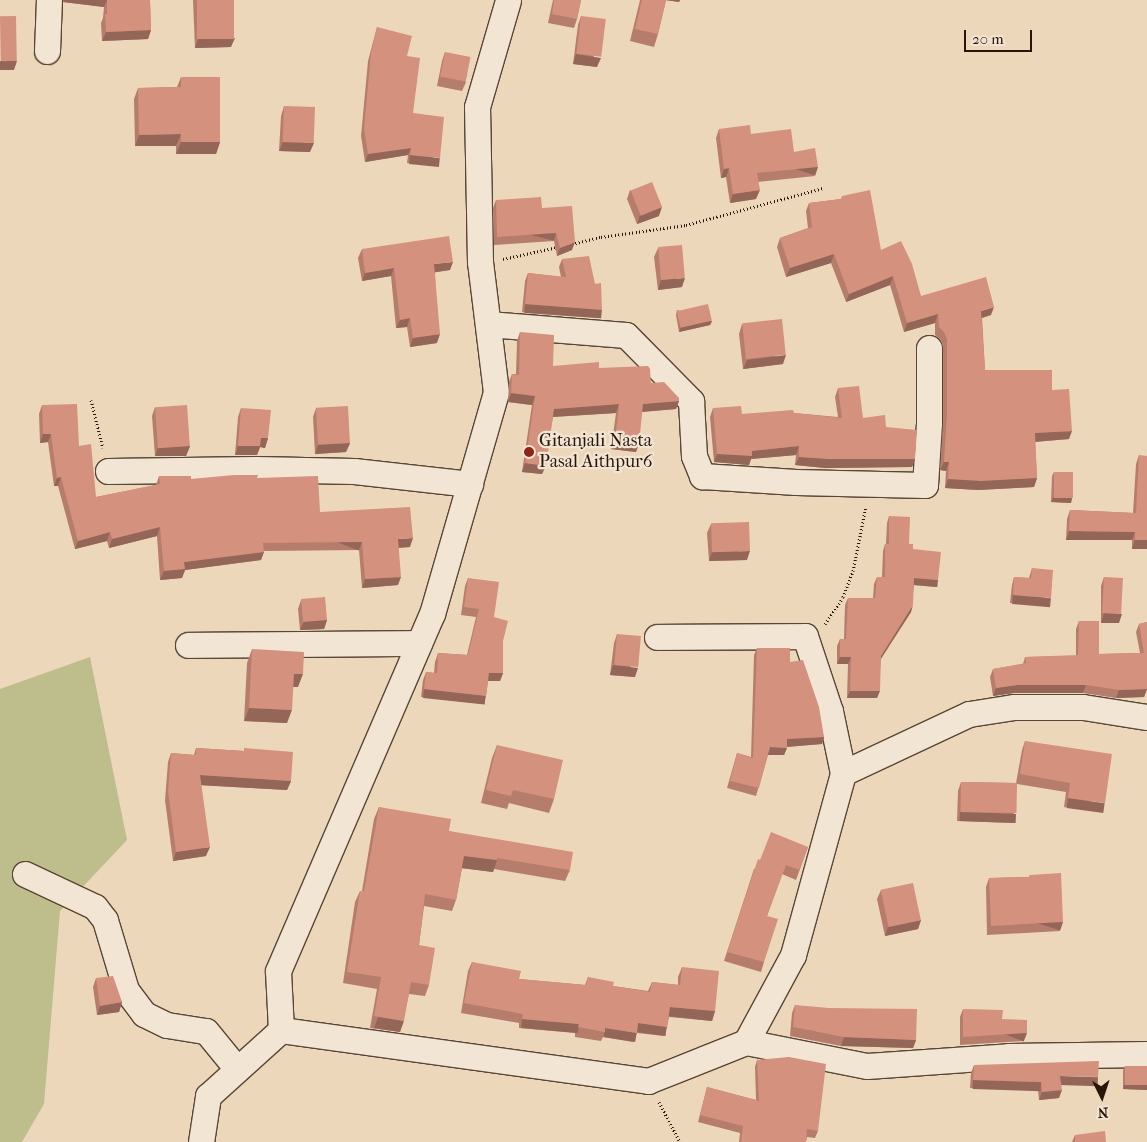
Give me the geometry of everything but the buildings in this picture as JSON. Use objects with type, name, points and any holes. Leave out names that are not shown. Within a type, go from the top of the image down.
[{"type":"street","points":[[47,51],[49,0]]},
{"type":"street","points":[[281,1030],[278,972],[432,614],[496,392],[480,262],[477,107],[508,0]]},
{"type":"street","points":[[488,324],[626,335],[690,400],[694,456],[702,476],[796,482],[926,485],[929,423],[928,348]]},
{"type":"street","points":[[108,471],[256,469],[354,471],[470,484]]},
{"type":"street","points":[[657,637],[805,636],[830,712],[843,773],[793,955],[746,1042]]},
{"type":"street","points":[[188,645],[420,643]]},
{"type":"street","points":[[843,773],[969,714],[1014,706],[1083,707],[1147,717]]},
{"type":"street","points":[[26,874],[95,907],[105,920],[126,990],[144,1014],[167,1025],[206,1031],[237,1069]]},
{"type":"street","points":[[201,1142],[208,1096],[281,1030],[648,1081],[746,1042],[868,1066],[1009,1056],[1147,1054]]},
{"type":"path","points":[[480,262],[520,256],[601,237],[686,225],[823,188]]},
{"type":"path","points":[[91,400],[108,471]]},
{"type":"path","points":[[805,636],[826,624],[843,597],[853,571],[871,484]]},
{"type":"path","points":[[648,1081],[680,1142]]},
{"type":"shaded area","points":[[90,657],[127,840],[60,911],[44,1104],[22,1142],[0,1142],[0,689]]},
{"type":"place","name":"Gitanjali Nasta Pasal Aithpur6","points":[[529,452]]}]
